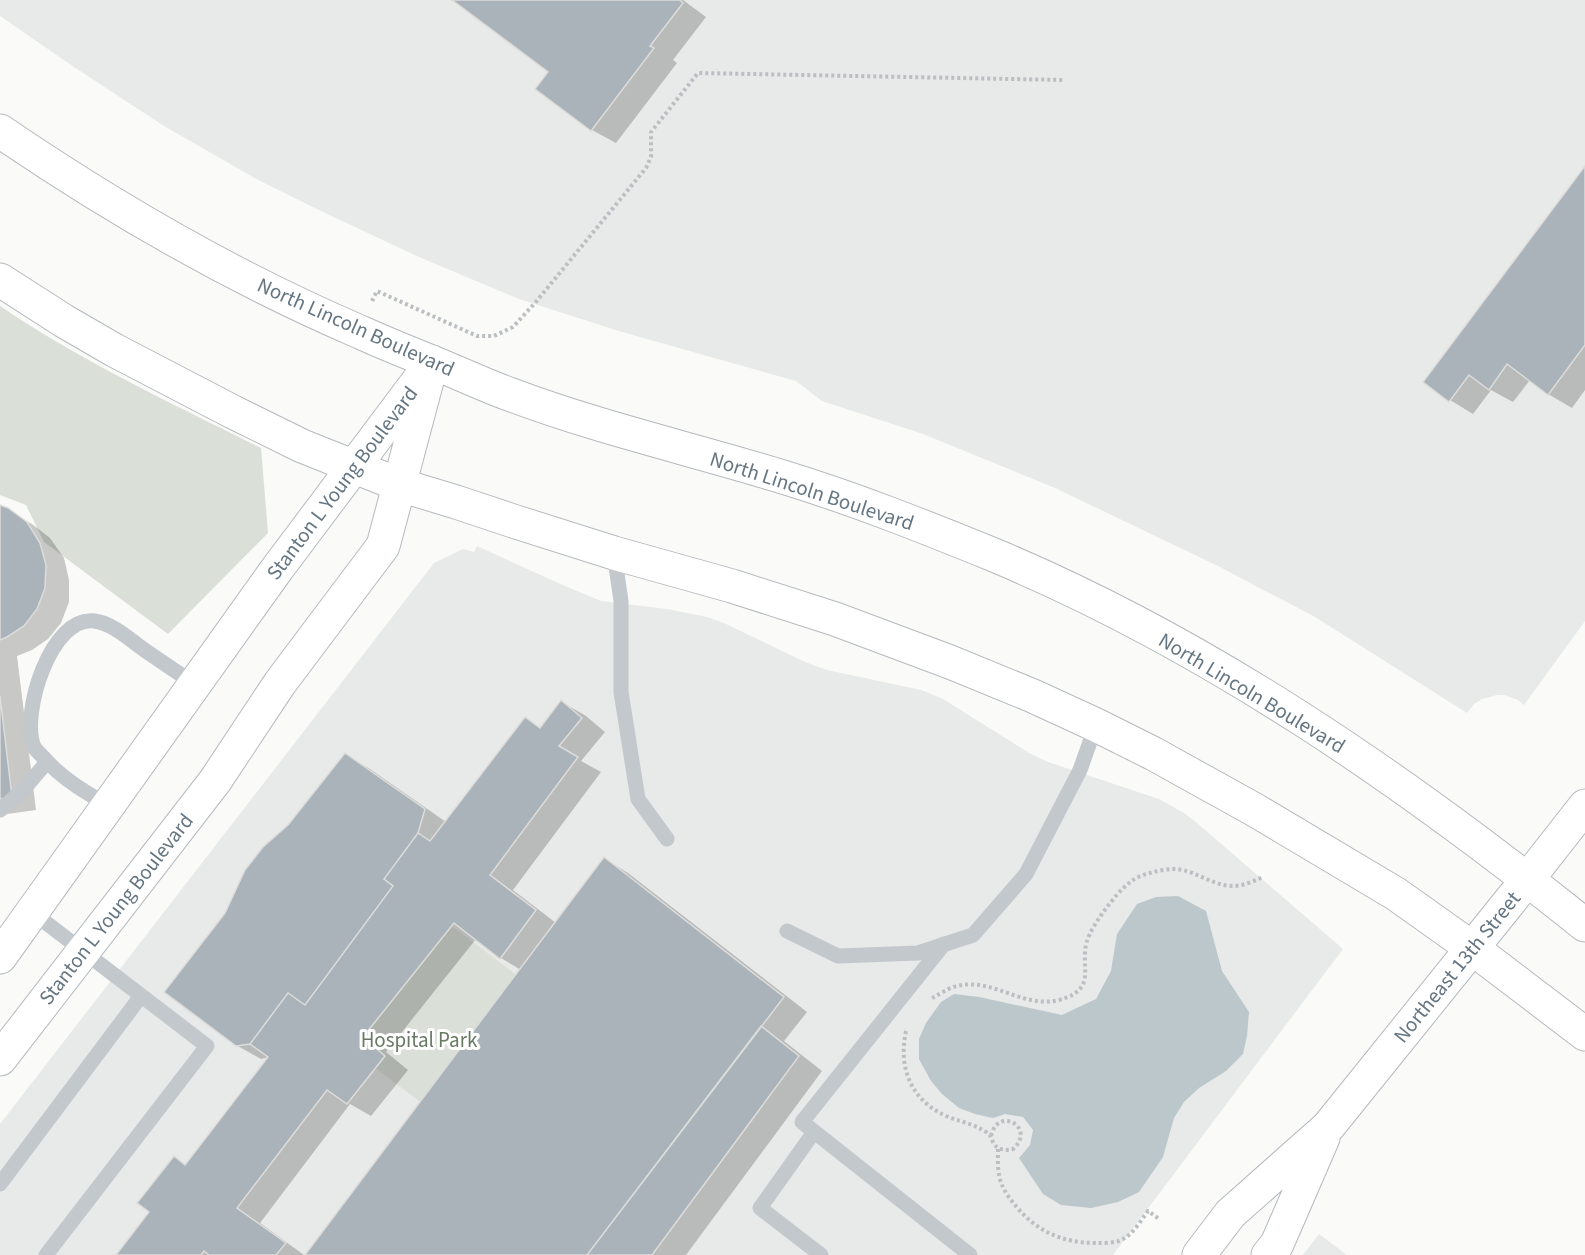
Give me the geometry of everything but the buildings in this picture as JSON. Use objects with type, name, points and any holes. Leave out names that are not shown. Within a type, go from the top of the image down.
[{"type":"main road","name":"North Lincoln Boulevard","points":[[0,131],[100,195],[198,252],[358,332],[507,394],[847,498],[997,557],[1101,605],[1203,660],[1301,719],[1396,783],[1585,925]]},
{"type":"main road","points":[[0,280],[104,344],[302,446],[400,484],[614,553],[732,586],[846,622],[1033,696],[1096,725],[1154,754],[1303,837],[1396,894],[1472,948],[1585,1034]]},
{"type":"main road","name":"Stanton L Young Boulevard","points":[[0,957],[277,569],[432,362]]},
{"type":"main road","name":"Stanton L Young Boulevard","points":[[0,1059],[215,781],[280,683],[383,546],[432,362]]},
{"type":"main road","name":"Northeast 13th Street","points":[[1199,1255],[1230,1214],[1328,1127],[1585,806]]},
{"type":"main road","name":"Northeast 13th Street","points":[[1268,1255],[1277,1244],[1328,1127]]},
{"type":"lane","points":[[614,553],[621,601],[621,692],[639,799],[667,838]]},
{"type":"lane","points":[[109,806],[64,777],[34,747],[30,723],[31,714],[42,668],[54,647],[73,626],[93,621],[111,626],[195,684]]},
{"type":"lane","points":[[788,931],[838,956],[918,953],[973,934],[1026,874],[1080,770],[1096,725]]},
{"type":"lane","points":[[0,810],[24,789],[47,762]]},
{"type":"lane","points":[[32,912],[207,1046],[46,1255]]},
{"type":"lane","points":[[944,944],[802,1122],[970,1255]]},
{"type":"lane","points":[[0,1184],[141,996]]},
{"type":"lane","points":[[814,1132],[760,1208],[821,1255]]},
{"type":"path","points":[[369,307],[377,291],[477,336],[494,336],[513,327],[646,168],[651,157],[651,132],[698,73],[1064,80]]},
{"type":"path","points":[[929,1000],[956,986],[970,984],[1029,1000],[1060,999],[1076,992],[1083,985],[1086,976],[1084,958],[1086,943],[1092,928],[1129,882],[1162,870],[1178,869],[1234,887],[1263,877]]},
{"type":"path","points":[[909,1023],[905,1033],[904,1060],[910,1083],[932,1109],[946,1116],[971,1123],[991,1136],[998,1149],[998,1168],[1002,1185],[1032,1223],[1065,1239],[1080,1243],[1105,1243],[1120,1240],[1133,1231],[1148,1211],[1159,1219]]},
{"type":"path","points":[[991,1136],[994,1126],[1002,1121],[1012,1122],[1019,1128],[1021,1137],[1016,1146],[1008,1150],[998,1149]]},
{"type":"shaded area","points":[[0,0],[1585,0],[1585,621],[1524,705],[1510,697],[1497,695],[1482,699],[1474,704],[1467,713],[1315,617],[1218,566],[1055,488],[923,434],[822,401],[796,381],[622,332],[519,299],[419,257],[323,212],[258,180],[164,126],[74,67],[0,16]]},
{"type":"shaded area","points":[[477,546],[601,601],[667,609],[707,617],[827,670],[921,690],[943,699],[1029,753],[1048,762],[1159,799],[1197,823],[1343,949],[1113,1255],[0,1255],[0,1124],[434,563],[463,549],[474,552]]},
{"type":"shaded area","points":[[1178,896],[1206,911],[1222,971],[1249,1012],[1243,1054],[1226,1071],[1199,1088],[1184,1102],[1174,1118],[1163,1157],[1139,1192],[1118,1202],[1091,1208],[1061,1205],[1043,1194],[1019,1158],[1030,1145],[1033,1130],[1023,1117],[1005,1114],[993,1118],[959,1108],[931,1081],[919,1059],[919,1039],[926,1023],[941,1002],[954,994],[979,997],[1062,1015],[1096,999],[1111,971],[1117,934],[1137,904],[1156,897]]},
{"type":"shaded area","points":[[1319,1234],[1347,1255],[1303,1255]]},
{"type":"green space","points":[[0,306],[95,363],[261,448],[268,533],[168,634],[44,542],[26,505],[0,495]]},
{"type":"green space","name":"Hospital Park","points":[[452,926],[523,980],[426,1106],[351,1050]]}]
